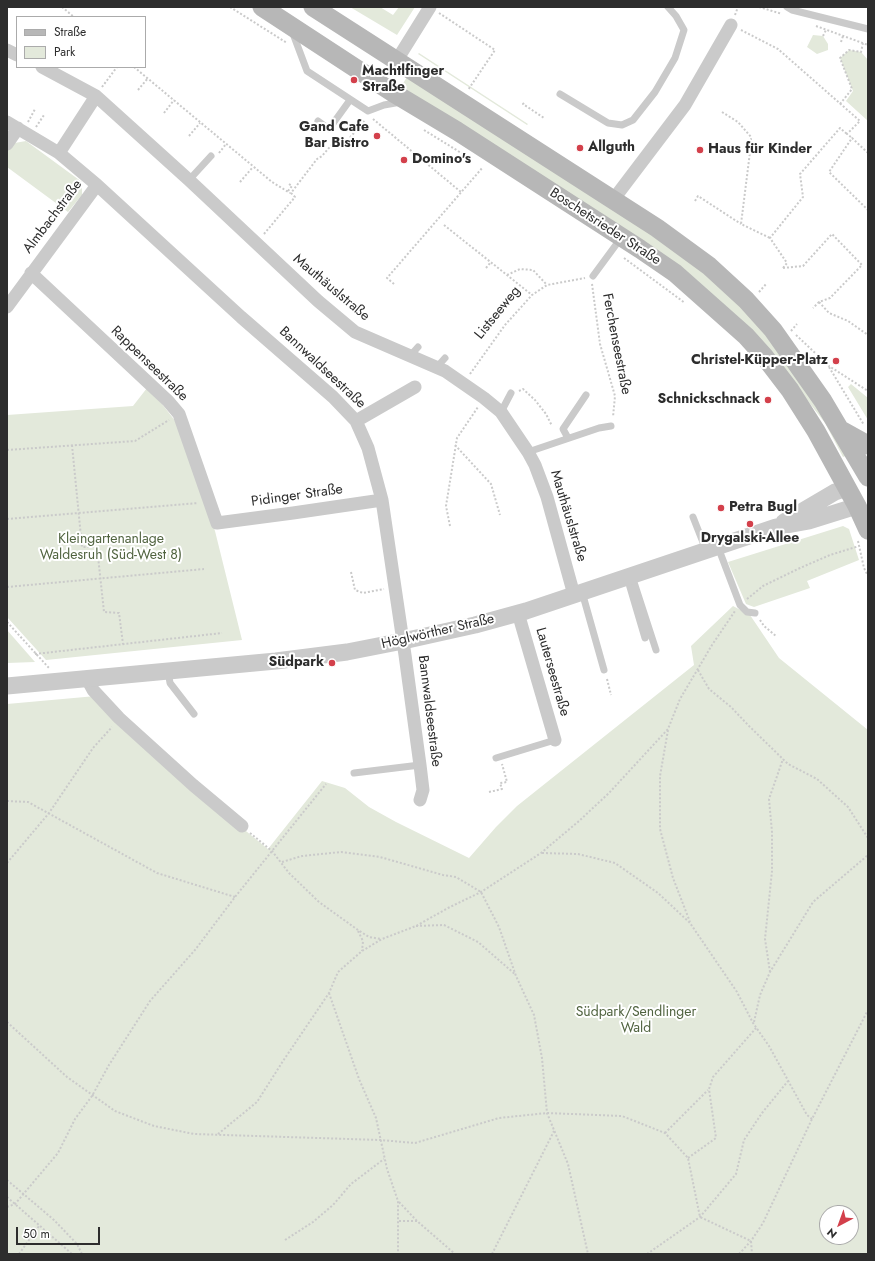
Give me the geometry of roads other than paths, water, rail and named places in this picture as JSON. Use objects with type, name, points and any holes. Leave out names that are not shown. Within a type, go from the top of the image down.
[{"type":"main road","name":"Boschetsrieder Straße","points":[[262,7],[407,101],[618,244],[675,273],[727,318],[764,356],[790,390],[816,431],[847,488],[863,504],[863,535]]},
{"type":"main road","name":"Boschetsrieder Straße","points":[[313,7],[657,228],[709,266],[746,300],[798,363],[823,401],[868,478]]},
{"type":"main road","points":[[727,318],[734,317],[741,311],[746,300]]},
{"type":"main road","points":[[840,430],[868,445]]},
{"type":"main road","points":[[847,488],[868,478]]},
{"type":"street","points":[[397,60],[433,9]]},
{"type":"street","points":[[613,200],[685,105],[731,26]]},
{"type":"street","points":[[7,50],[16,54]]},
{"type":"street","name":"Mauthäuslstraße","points":[[44,68],[96,96],[189,180],[318,302],[355,332],[414,351],[441,363],[453,376],[501,412],[535,465],[547,497],[578,594]]},
{"type":"street","points":[[59,153],[96,96]]},
{"type":"street","points":[[7,144],[13,125]]},
{"type":"street","name":"Bannwaldseestraße","points":[[13,125],[59,153],[97,185],[241,317],[333,397],[356,421],[368,448],[382,500],[420,765],[423,790],[420,800]]},
{"type":"street","name":"Almbachstraße","points":[[7,307],[97,185]]},
{"type":"street","name":"Rappenseestraße","points":[[31,273],[168,401],[179,414],[209,502],[218,523]]},
{"type":"street","points":[[356,421],[415,386]]},
{"type":"street","name":"Höglwörther Straße","points":[[776,527],[835,492],[847,488]]},
{"type":"street","name":"Pidinger Straße","points":[[218,523],[293,514],[382,500]]},
{"type":"street","name":"Höglwörther Straße","points":[[7,686],[276,661],[347,652],[403,641],[475,625],[518,613],[776,527],[809,521],[863,504]]},
{"type":"street","name":"Lauterseestraße","points":[[518,613],[555,740]]},
{"type":"street","points":[[87,679],[93,690],[119,718],[193,785],[242,826]]},
{"type":"lane","points":[[560,94],[608,124],[622,125],[633,120],[655,92],[675,58],[684,30],[676,16],[668,7]]},
{"type":"lane","points":[[787,7],[792,10],[868,29]]},
{"type":"lane","points":[[290,26],[307,71],[350,100],[368,111],[384,105],[407,101]]},
{"type":"lane","points":[[318,121],[329,129],[350,100]]},
{"type":"lane","points":[[189,180],[214,155]]},
{"type":"lane","points":[[593,276],[618,244]]},
{"type":"lane","points":[[501,412],[511,393]]},
{"type":"lane","points":[[568,438],[563,429],[586,395]]},
{"type":"lane","points":[[528,452],[599,428],[611,426]]},
{"type":"lane","points":[[693,517],[712,548],[740,605],[747,612],[755,613]]},
{"type":"lane","points":[[630,576],[645,638]]},
{"type":"lane","points":[[630,576],[656,650]]},
{"type":"lane","points":[[578,594],[604,670]]},
{"type":"lane","points":[[168,671],[170,683],[194,714]]},
{"type":"lane","points":[[498,757],[555,740]]},
{"type":"lane","points":[[354,773],[420,765]]},
{"type":"place","name":"Machtlfinger Straße","points":[[354,80]]},
{"type":"place","name":"Gand Cafe Bar Bistro","points":[[377,136]]},
{"type":"place","name":"Allguth","points":[[580,148]]},
{"type":"place","name":"Haus für Kinder","points":[[700,150]]},
{"type":"place","name":"Domino's","points":[[404,160]]},
{"type":"place","name":"Christel-Küpper-Platz","points":[[836,361]]},
{"type":"place","name":"Schnickschnack","points":[[768,400]]},
{"type":"place","name":"Petra Bugl","points":[[721,508]]},
{"type":"place","name":"Drygalski-Allee","points":[[750,524]]},
{"type":"place","name":"Südpark","points":[[332,663]]},
{"type":"park label","name":"Kleingartenanlage Waldesruh (Süd-West 8)","points":[[111,548]]},
{"type":"park label","name":"Südpark/Sendlinger Wald","points":[[636,1022]]}]
